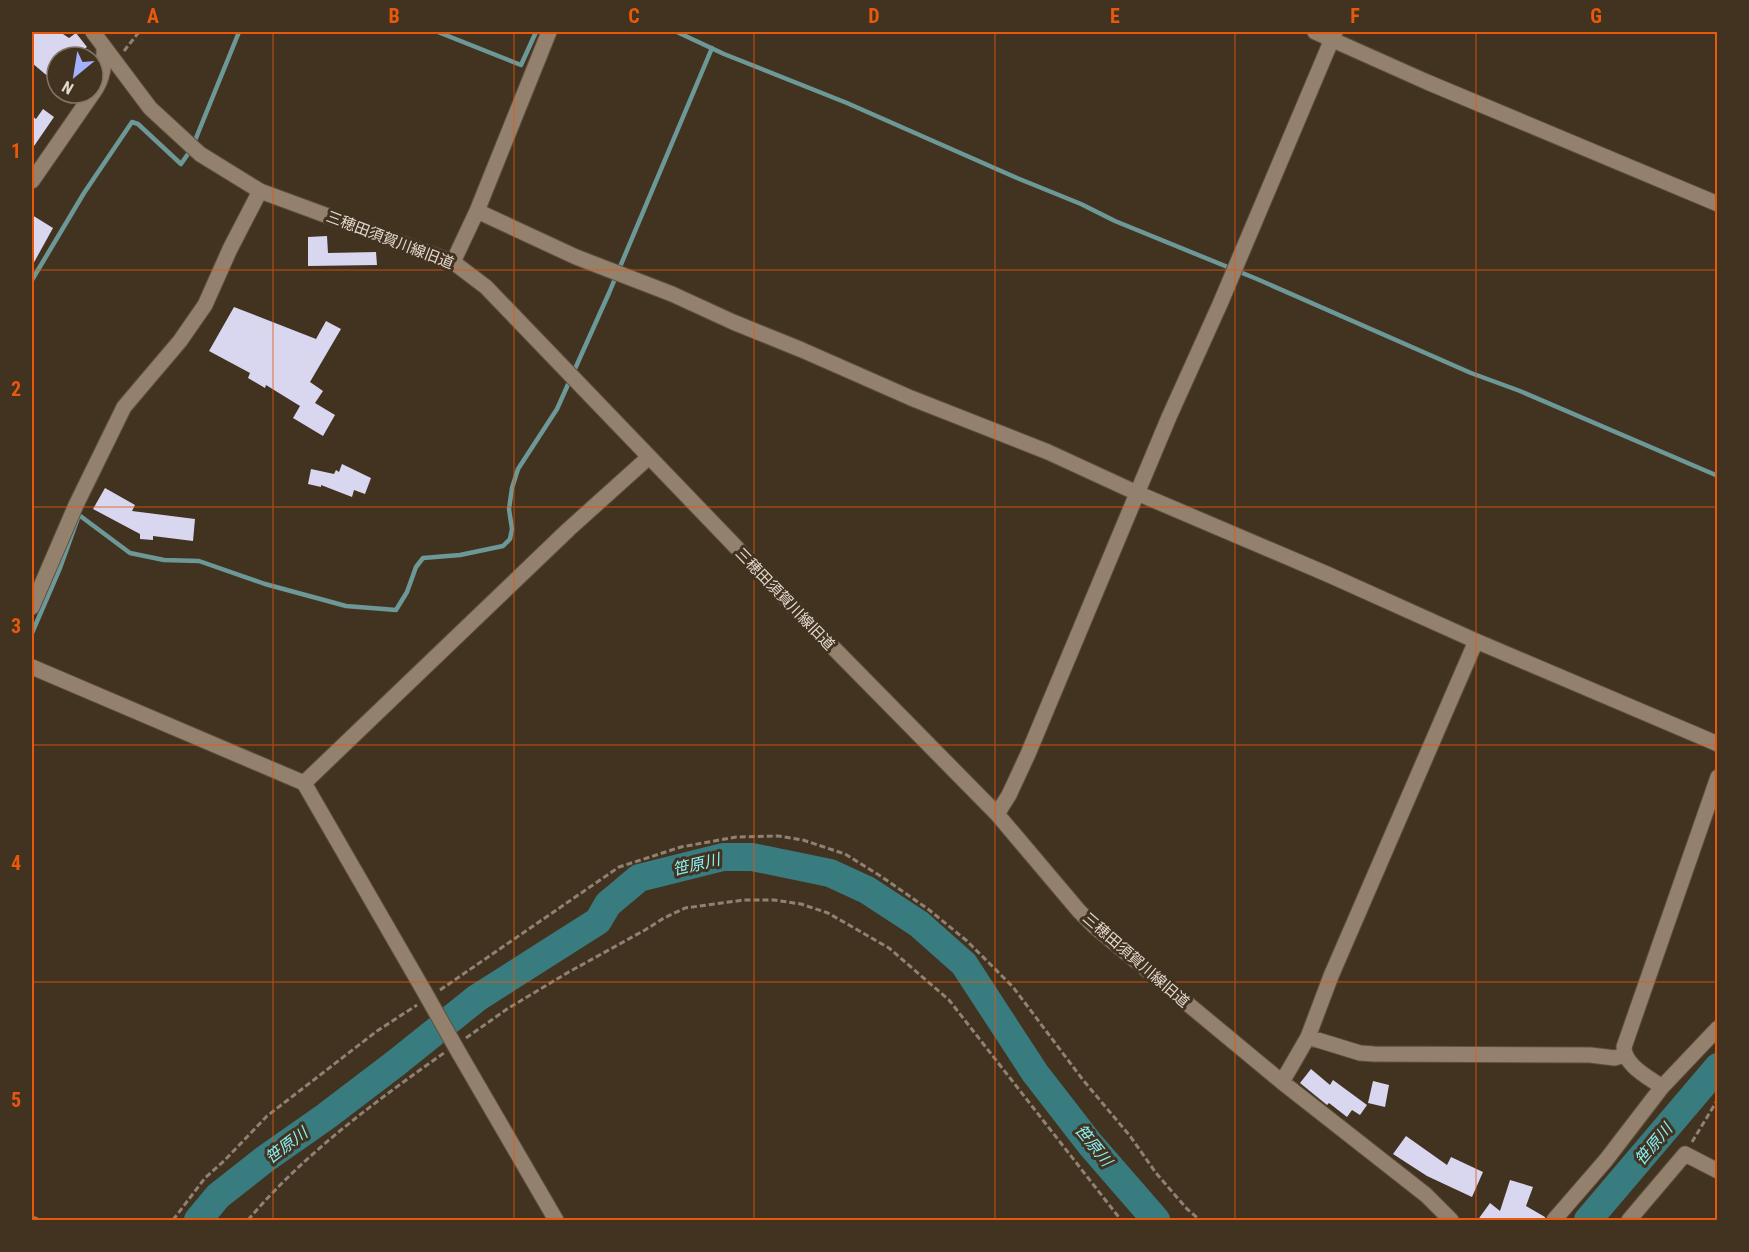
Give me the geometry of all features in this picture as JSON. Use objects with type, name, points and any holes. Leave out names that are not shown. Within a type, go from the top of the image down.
[{"type":"street","name":"三穂田須賀川線旧道","points":[[93,32],[103,45]]},
{"type":"street","points":[[453,262],[477,211],[549,32]]},
{"type":"street","points":[[1315,32],[1334,35],[1427,82],[1718,204]]},
{"type":"street","points":[[997,814],[1009,795],[1028,754],[1169,417],[1234,273],[1334,35]]},
{"type":"street","name":"三穂田須賀川線旧道","points":[[105,48],[150,108],[200,154],[260,191],[453,262],[486,287],[997,814],[1095,927],[1282,1083],[1426,1195],[1450,1221]]},
{"type":"street","points":[[34,171],[84,105]]},
{"type":"street","points":[[32,607],[76,505],[124,407],[180,341],[205,305],[230,249],[260,191]]},
{"type":"street","points":[[477,211],[576,257],[672,294],[911,398],[1048,452],[1137,494],[1718,744]]},
{"type":"street","points":[[304,783],[569,529],[649,457]]},
{"type":"street","points":[[1282,1083],[1308,1037],[1331,976],[1476,641]]},
{"type":"street","points":[[32,667],[304,783],[556,1221]]},
{"type":"street","points":[[1662,1087],[1631,1063],[1624,1055],[1624,1047],[1718,777]]},
{"type":"street","points":[[1554,1221],[1606,1160],[1662,1087],[1718,1028]]},
{"type":"street","points":[[1308,1037],[1359,1053],[1374,1054],[1590,1055],[1615,1058],[1624,1055]]},
{"type":"street","points":[[1629,1221],[1685,1155],[1718,1171]]},
{"type":"path","points":[[115,62],[139,32]]},
{"type":"path","points":[[174,1221],[205,1178],[267,1116],[427,995],[619,867],[681,847],[736,837],[778,837],[803,840],[845,854],[928,909],[967,941],[1013,987],[1083,1080],[1130,1136],[1156,1173],[1200,1221]]},
{"type":"path","points":[[248,1221],[296,1168],[330,1138],[394,1089],[456,1048],[507,1009],[685,908],[744,900],[774,900],[801,904],[828,913],[889,948],[949,1000],[1121,1221]]},
{"type":"path","points":[[1685,1155],[1718,1099]]},
{"type":"path","points":[[32,1216],[41,1221]]},
{"type":"building","points":[[32,32],[60,32],[69,38],[76,33],[85,45],[45,45],[45,74],[32,63]]},
{"type":"building","points":[[43,109],[54,117],[32,149],[32,116],[36,119]]},
{"type":"building","points":[[32,215],[53,228],[32,266]]},
{"type":"building","points":[[327,236],[328,253],[376,252],[377,265],[308,266],[308,237]]},
{"type":"building","points":[[234,307],[316,339],[326,321],[341,329],[310,382],[323,391],[315,403],[335,415],[323,436],[293,418],[300,406],[266,385],[265,388],[248,378],[250,373],[209,351]]},
{"type":"building","points":[[342,464],[371,478],[365,494],[354,490],[352,497],[321,485],[321,487],[308,484],[311,469],[334,474],[336,470],[339,472]]},
{"type":"building","points":[[105,488],[135,505],[132,511],[195,519],[193,541],[153,536],[153,540],[140,539],[140,534],[93,509]]},
{"type":"building","points":[[1311,1069],[1330,1085],[1333,1080],[1367,1105],[1360,1115],[1352,1110],[1347,1117],[1329,1103],[1327,1105],[1300,1083]]},
{"type":"building","points":[[1373,1081],[1389,1085],[1385,1107],[1368,1103]]},
{"type":"building","points":[[1406,1136],[1447,1165],[1451,1157],[1483,1172],[1472,1197],[1427,1176],[1393,1154]]},
{"type":"building","points":[[1510,1180],[1533,1187],[1526,1206],[1545,1217],[1545,1221],[1477,1221],[1490,1203],[1500,1211]]},
{"type":"waterway","points":[[194,143],[239,32]]},
{"type":"waterway","points":[[438,32],[521,65],[536,32]]},
{"type":"waterway","points":[[677,32],[724,54],[847,103],[1081,204],[1115,221],[1257,279],[1471,373],[1520,391],[1718,476]]},
{"type":"waterway","points":[[32,633],[60,568],[79,515],[130,553],[164,560],[199,561],[265,584],[346,606],[396,610],[407,592],[416,567],[423,558],[460,555],[503,546],[510,539],[512,529],[509,509],[518,469],[557,409],[609,293],[712,48]]},
{"type":"waterway","points":[[32,280],[84,193],[132,122],[138,124],[181,164],[190,151]]},
{"type":"waterway","name":"笹原川","points":[[198,1220],[218,1196],[396,1063],[477,998],[598,921],[608,904],[639,878],[723,857],[752,857],[830,873],[867,890],[919,924],[964,964],[1035,1073],[1090,1144],[1156,1220]]},
{"type":"waterway","name":"笹原川","points":[[1588,1220],[1718,1067]]}]
